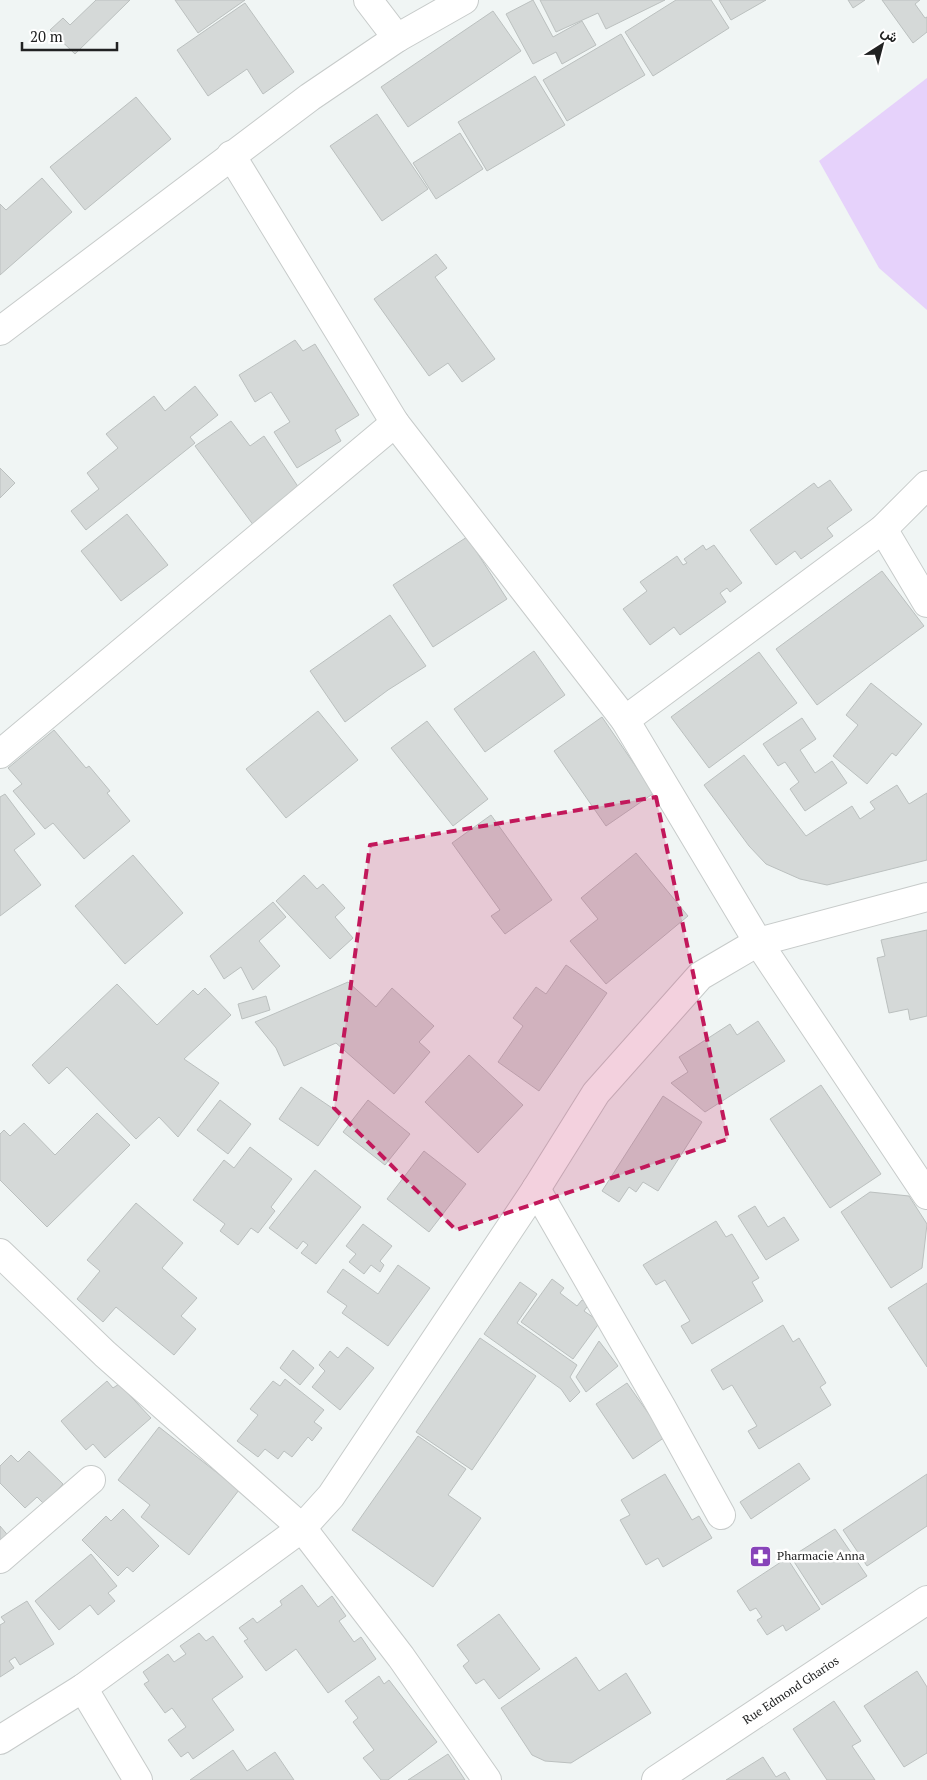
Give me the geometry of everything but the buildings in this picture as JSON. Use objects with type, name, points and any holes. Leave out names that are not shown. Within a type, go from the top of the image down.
[{"type":"street","points":[[368,0],[397,38]]},
{"type":"street","points":[[0,331],[310,97],[397,38],[464,0]]},
{"type":"street","points":[[231,155],[395,423],[625,720],[758,942],[927,1195]]},
{"type":"street","points":[[0,754],[395,423]]},
{"type":"street","points":[[625,720],[883,529],[927,485]]},
{"type":"street","points":[[883,529],[927,603]]},
{"type":"street","points":[[0,1740],[83,1688],[302,1528],[331,1496],[536,1188],[596,1093],[700,976],[758,942],[927,897]]},
{"type":"street","points":[[536,1188],[721,1515]]},
{"type":"street","points":[[0,1253],[105,1354],[302,1528],[401,1657],[487,1780]]},
{"type":"street","points":[[0,1560],[91,1480]]},
{"type":"street","name":"Rue Edmond Gharios","points":[[656,1780],[927,1600]]},
{"type":"street","points":[[83,1688],[138,1780]]},
{"type":"highlighted area","points":[[656,797],[728,1139],[456,1230],[334,1108],[370,845]]},
{"type":"shaded area","points":[[927,78],[927,310],[879,268],[819,161]]},
{"type":"place","name":"Pharmacie Anna","points":[[761,1556]]}]
